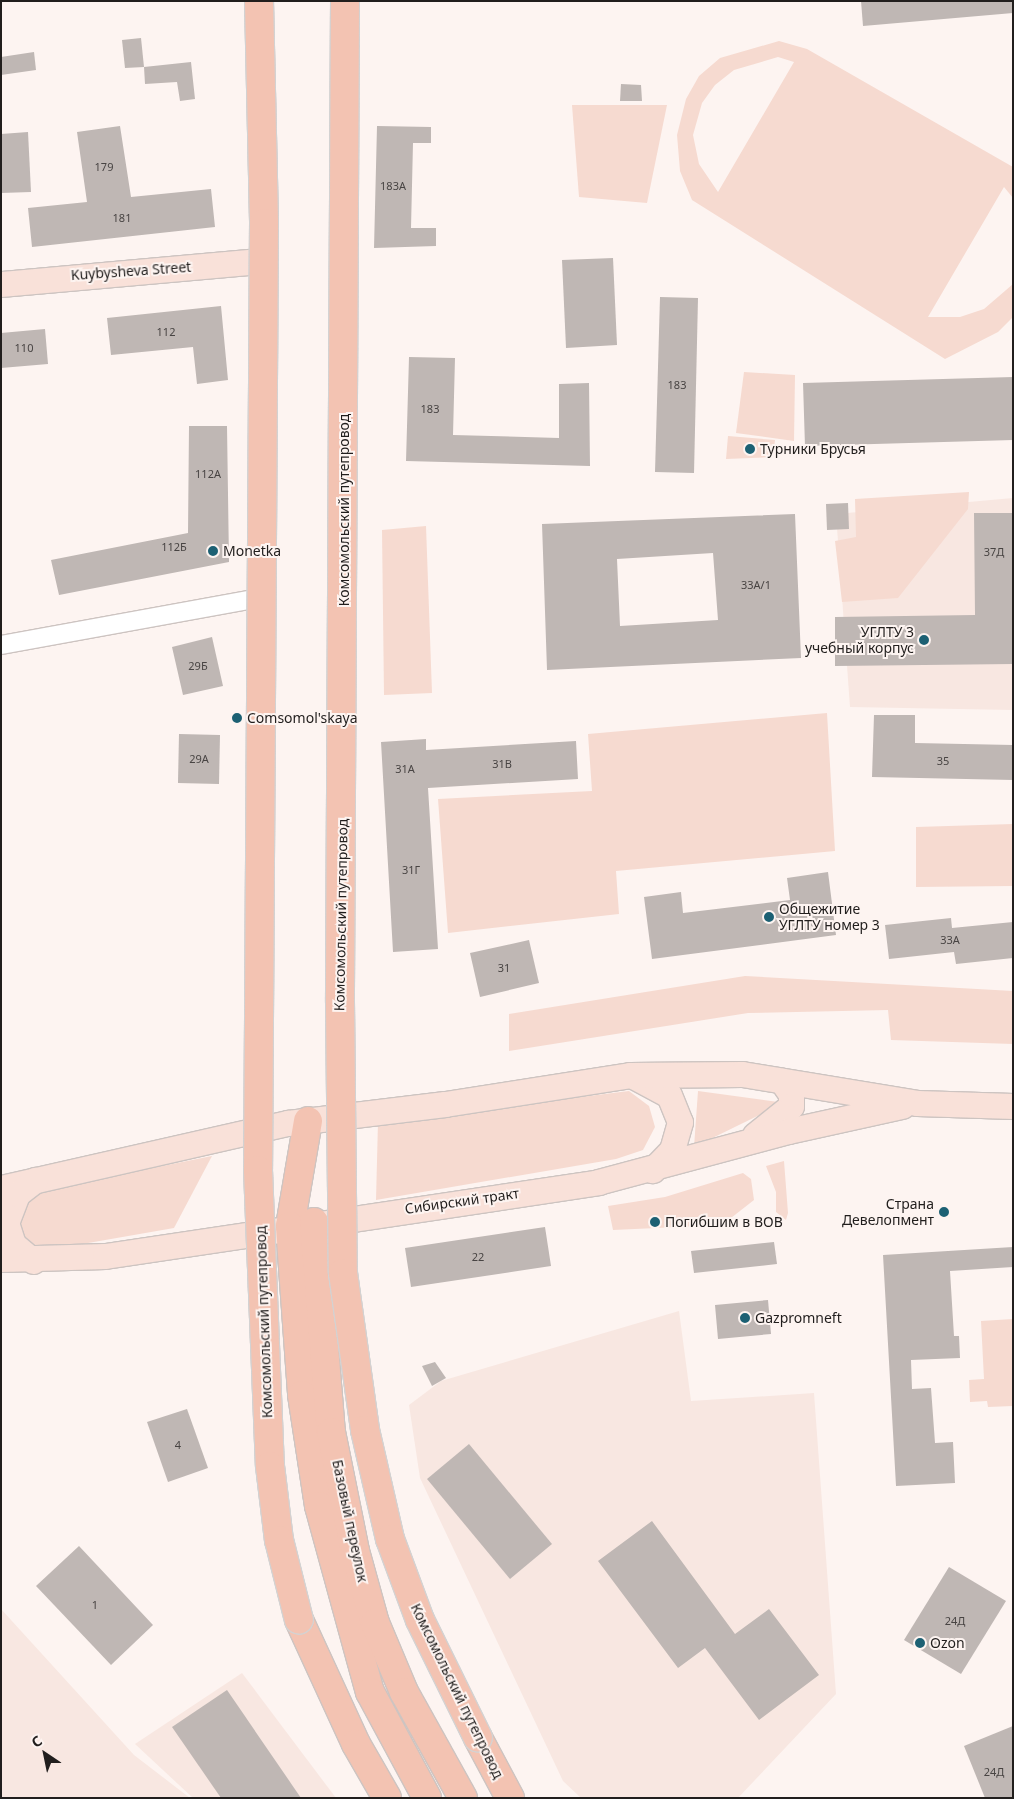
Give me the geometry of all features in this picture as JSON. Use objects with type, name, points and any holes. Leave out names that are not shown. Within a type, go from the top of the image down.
[{"type":"main road","name":"Комсомольский путепровод","points":[[259,1],[264,253],[258,1170],[270,1466],[279,1540],[299,1620],[356,1744],[387,1798]]},
{"type":"main road","name":"Комсомольский путепровод","points":[[345,1],[340,1002],[343,1274],[365,1430],[390,1540],[420,1620],[510,1798]]},
{"type":"main road","name":"Kuybysheva Street","points":[[1,284],[261,261]]},
{"type":"main road","name":"Сибирский тракт","points":[[1,1188],[232,1133],[630,1075],[742,1074],[917,1103],[1013,1106]]},
{"type":"main road","points":[[630,1075],[655,1084],[669,1095],[680,1122],[672,1150],[653,1170]]},
{"type":"main road","points":[[740,1144],[791,1106],[791,1094],[782,1081]]},
{"type":"main road","name":"Сибирский тракт","points":[[1,1259],[33,1260],[112,1255],[302,1224],[598,1182],[653,1170],[740,1144],[917,1103]]},
{"type":"main road","points":[[302,1224],[308,1121]]},
{"type":"main road","points":[[33,1260],[13,1244],[6,1223],[17,1194],[36,1180]]},
{"type":"main road","name":"Базовый переулок","points":[[302,1224],[302,1395],[319,1506],[335,1576],[370,1692],[427,1798]]},
{"type":"main road","name":"Базовый переулок","points":[[302,1224],[332,1432],[354,1551],[375,1623],[404,1692],[464,1798]]},
{"type":"street","points":[[1,645],[254,600]]},
{"type":"shaded area","points":[[779,41],[807,49],[1013,167],[1013,198],[1004,187],[928,317],[960,317],[984,309],[1013,284],[1013,317],[998,332],[945,359],[692,200],[680,171],[677,135],[686,99],[699,76],[720,58]],"holes":[[[778,57],[794,62],[718,192],[699,164],[693,135],[702,103],[715,85],[734,70]]]},
{"type":"shaded area","points":[[572,105],[667,105],[647,203],[579,197]]},
{"type":"shaded area","points":[[744,372],[795,375],[794,441],[736,433]]},
{"type":"shaded area","name":"Турники Брусья","points":[[728,436],[775,440],[773,457],[726,459]]},
{"type":"shaded area","points":[[969,492],[968,509],[898,598],[842,602],[835,541],[856,537],[855,499]]},
{"type":"shaded area","points":[[1013,498],[1013,710],[850,707],[836,514]]},
{"type":"shaded area","points":[[426,526],[432,693],[384,695],[382,530]]},
{"type":"shaded area","points":[[827,713],[835,851],[616,871],[619,914],[448,933],[438,799],[592,791],[588,734]]},
{"type":"shaded area","points":[[1013,824],[1013,886],[916,887],[916,827]]},
{"type":"shaded area","points":[[745,976],[1013,991],[1013,1044],[891,1040],[888,1010],[748,1013],[509,1051],[509,1014]]},
{"type":"shaded area","points":[[629,1091],[649,1106],[655,1127],[643,1150],[616,1159],[376,1200],[378,1122]]},
{"type":"shaded area","points":[[698,1091],[778,1102],[776,1107],[694,1147]]},
{"type":"shaded area","points":[[212,1156],[174,1228],[48,1250],[27,1243],[17,1218],[25,1199],[43,1190]]},
{"type":"shaded area","points":[[784,1161],[788,1213],[786,1220],[776,1212],[776,1192],[766,1166]]},
{"type":"shaded area","points":[[743,1173],[751,1179],[754,1200],[722,1225],[613,1230],[608,1206],[665,1197]]},
{"type":"shaded area","points":[[679,1311],[691,1401],[814,1393],[836,1694],[738,1798],[581,1798],[563,1781],[420,1478],[409,1405],[441,1381]]},
{"type":"shaded area","points":[[1013,1319],[1013,1406],[988,1407],[987,1401],[970,1402],[969,1380],[984,1379],[981,1321]]},
{"type":"shaded area","points":[[1,1609],[134,1755],[190,1798],[1,1798]]},
{"type":"shaded area","points":[[242,1673],[336,1798],[193,1798],[135,1744]]},
{"type":"building","points":[[861,1],[1013,1],[1013,13],[863,26]]},
{"type":"building","points":[[141,38],[144,67],[125,68],[122,40]]},
{"type":"building","points":[[34,52],[36,70],[1,75],[1,57]]},
{"type":"building","points":[[191,62],[195,99],[180,101],[177,82],[145,84],[144,67]]},
{"type":"building","points":[[621,84],[641,85],[642,101],[620,101]]},
{"type":"building","points":[[120,126],[131,197],[211,189],[215,227],[32,247],[28,208],[87,202],[77,132]]},
{"type":"building","points":[[377,126],[431,127],[431,143],[413,143],[411,228],[436,228],[436,246],[374,248]]},
{"type":"building","points":[[28,132],[31,192],[1,193],[1,134]]},
{"type":"building","points":[[613,258],[617,345],[566,348],[562,260]]},
{"type":"building","points":[[660,297],[698,298],[694,473],[655,472]]},
{"type":"building","points":[[221,306],[228,380],[197,384],[193,347],[111,355],[107,318]]},
{"type":"building","points":[[45,329],[48,364],[1,368],[1,333]]},
{"type":"building","points":[[409,357],[455,358],[453,435],[559,438],[559,384],[589,383],[590,466],[406,461]]},
{"type":"building","points":[[1013,377],[1013,440],[805,446],[803,383]]},
{"type":"building","points":[[189,426],[227,426],[229,562],[59,595],[51,560],[188,533]]},
{"type":"building","points":[[848,503],[849,529],[827,530],[826,504]]},
{"type":"building","name":"УГЛТУ 3 учебный корпус","points":[[974,513],[1013,513],[1013,664],[835,666],[835,617],[975,615]]},
{"type":"building","points":[[795,514],[801,658],[547,670],[542,524]],"holes":[[[713,553],[718,620],[620,626],[617,559]]]},
{"type":"building","points":[[212,637],[223,686],[183,695],[172,647]]},
{"type":"building","points":[[874,715],[915,715],[915,743],[1013,745],[1013,780],[872,777]]},
{"type":"building","points":[[179,734],[220,735],[219,784],[178,783]]},
{"type":"building","points":[[426,739],[426,750],[576,741],[578,779],[428,788],[438,949],[393,952],[381,742]]},
{"type":"building","name":"Общежитие УГЛТУ номер 3","points":[[828,872],[836,935],[652,959],[644,897],[681,892],[683,913],[790,900],[787,878]]},
{"type":"building","points":[[951,918],[952,928],[1013,922],[1013,958],[956,964],[954,952],[889,959],[885,925]]},
{"type":"building","points":[[529,940],[539,983],[480,997],[470,953]]},
{"type":"building","points":[[545,1227],[551,1266],[411,1287],[405,1248]]},
{"type":"building","points":[[774,1242],[777,1264],[694,1273],[691,1251]]},
{"type":"building","points":[[1013,1247],[1013,1267],[950,1271],[954,1336],[959,1336],[960,1358],[911,1360],[912,1389],[931,1388],[935,1443],[953,1442],[955,1483],[896,1486],[883,1255]]},
{"type":"building","points":[[768,1300],[771,1334],[718,1339],[715,1305]]},
{"type":"building","points":[[435,1362],[446,1378],[432,1386],[422,1366]]},
{"type":"building","points":[[187,1409],[208,1468],[168,1482],[147,1422]]},
{"type":"building","points":[[469,1444],[552,1544],[510,1579],[427,1479]]},
{"type":"building","points":[[652,1521],[735,1634],[769,1609],[819,1675],[759,1720],[705,1648],[678,1668],[598,1561]]},
{"type":"building","points":[[79,1546],[153,1625],[111,1665],[36,1586]]},
{"type":"building","points":[[949,1567],[1006,1601],[961,1674],[904,1640]]},
{"type":"building","points":[[227,1690],[301,1798],[221,1798],[172,1727]]},
{"type":"building","points":[[1013,1726],[1013,1798],[985,1798],[964,1746]]},
{"type":"place","name":"Турники Брусья","points":[[750,449]]},
{"type":"place","name":"Monetka","points":[[213,551]]},
{"type":"place","name":"УГЛТУ 3 учебный корпус","points":[[924,640]]},
{"type":"place","name":"Comsomol'skaya","points":[[237,718]]},
{"type":"place","name":"Общежитие УГЛТУ номер 3","points":[[769,917]]},
{"type":"place","name":"Страна Девелопмент","points":[[944,1212]]},
{"type":"place","name":"Погибшим в ВОВ","points":[[655,1222]]},
{"type":"place","name":"Gazpromneft","points":[[745,1318]]},
{"type":"place","name":"Ozon","points":[[920,1643]]}]
